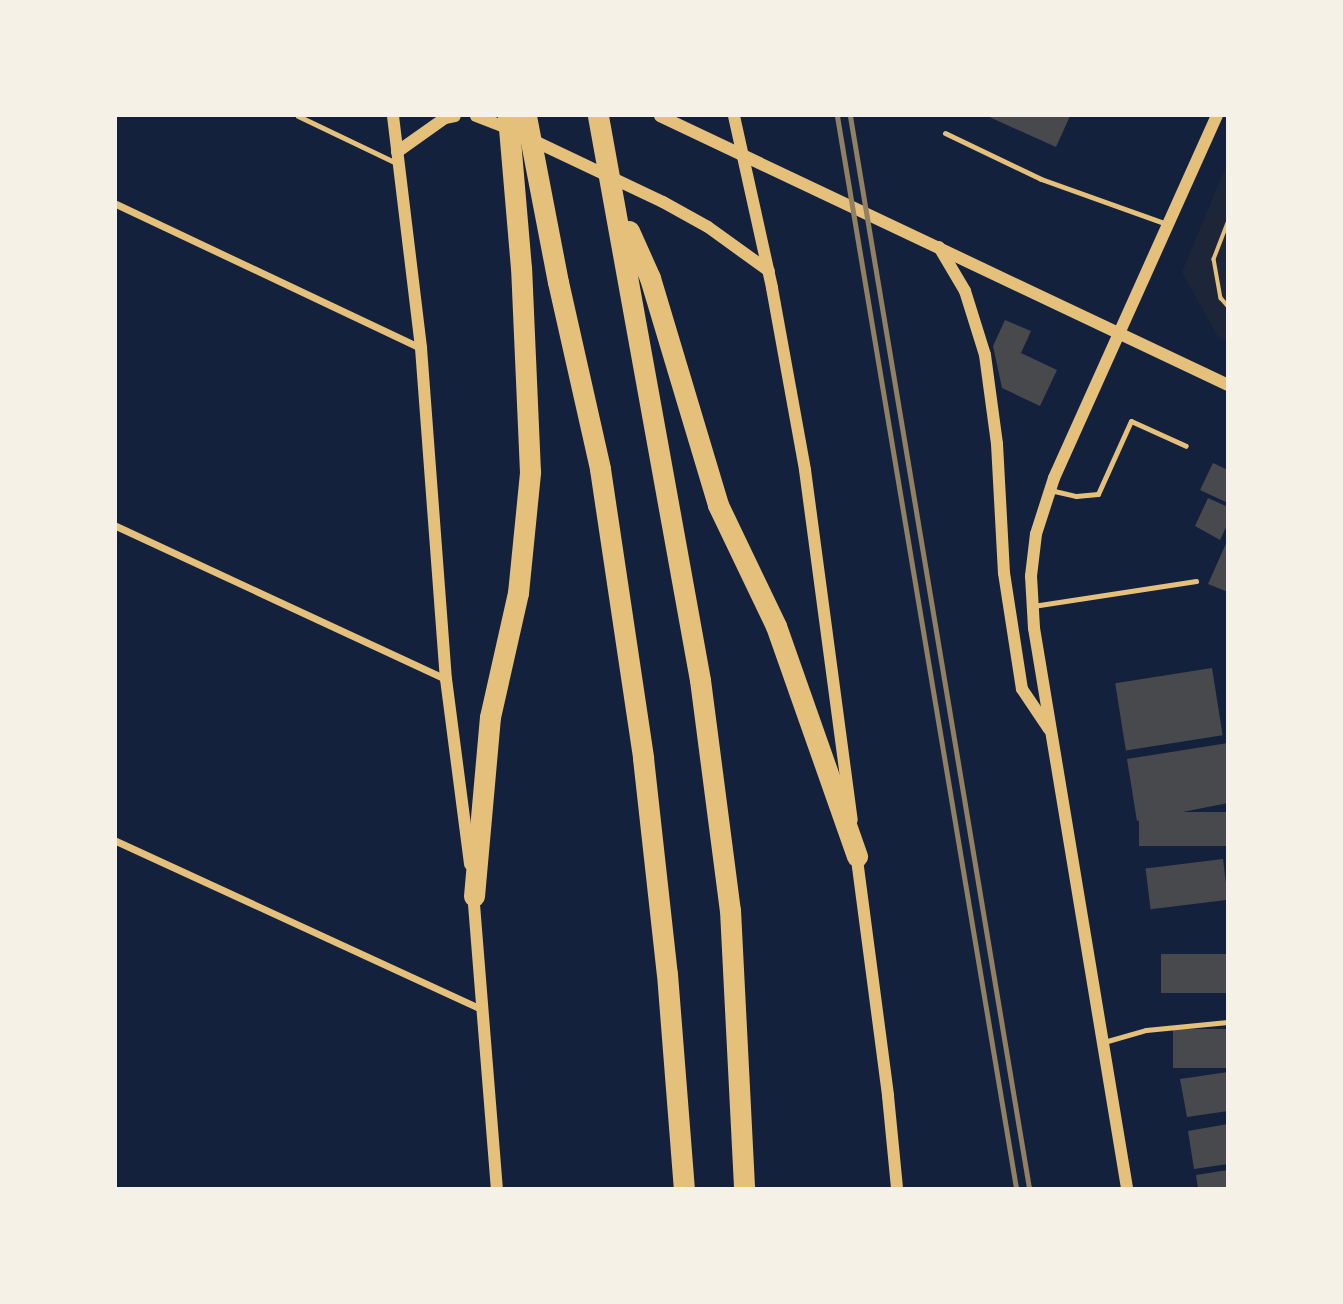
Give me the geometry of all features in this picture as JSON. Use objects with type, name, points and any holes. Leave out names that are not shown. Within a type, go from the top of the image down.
[{"type":"highway","points":[[474,896],[490,717],[518,593],[530,472],[521,268],[508,116]]},
{"type":"highway","points":[[526,116],[600,468],[643,758],[667,974],[684,1188]]},
{"type":"highway","points":[[598,116],[700,680],[730,910],[744,1188]]},
{"type":"highway","points":[[615,200],[650,278],[718,505],[776,626],[857,856]]},
{"type":"street","points":[[393,116],[421,348],[446,680],[474,896],[497,1188]]},
{"type":"street","points":[[398,158],[433,125],[455,116]]},
{"type":"street","points":[[476,116],[519,132],[663,202],[708,227],[769,271]]},
{"type":"street","points":[[660,116],[743,153],[1227,385]]},
{"type":"street","points":[[734,116],[769,271],[805,470],[888,1096],[897,1188]]},
{"type":"street","points":[[1127,1188],[1052,733],[1031,576],[1036,534],[1050,490],[1117,333],[1217,116]]},
{"type":"street","points":[[116,204],[421,348]]},
{"type":"street","points":[[939,247],[965,291],[983,344],[997,443],[1004,573],[1022,689],[1052,733]]},
{"type":"street","points":[[116,526],[446,680]]},
{"type":"street","points":[[116,841],[483,1010]]},
{"type":"lane","points":[[298,116],[398,158]]},
{"type":"lane","points":[[317,125],[321,116]]},
{"type":"lane","points":[[945,133],[1041,179],[1167,224]]},
{"type":"lane","points":[[1050,490],[1076,496],[1098,494],[1131,421],[1186,446]]},
{"type":"lane","points":[[1033,606],[1196,581]]},
{"type":"lane","points":[[1104,1042],[1146,1030],[1227,1022]]},
{"type":"path","points":[[1227,223],[1214,259],[1221,298],[1227,306]]},
{"type":"shaded area","points":[[1227,164],[1227,341],[1218,337],[1182,272]]},
{"type":"building","points":[[987,116],[1070,116],[1056,147]]},
{"type":"building","points":[[1005,320],[1031,331],[1021,353],[1057,370],[1040,406],[1002,388],[993,346]]},
{"type":"building","points":[[1213,463],[1228,470],[1228,503],[1200,490]]},
{"type":"building","points":[[1208,498],[1228,507],[1228,523],[1220,540],[1195,526]]},
{"type":"building","points":[[1228,539],[1228,592],[1208,584]]},
{"type":"building","points":[[1212,668],[1223,735],[1126,750],[1115,683]]},
{"type":"building","points":[[1228,743],[1228,803],[1137,821],[1127,759]]},
{"type":"building","points":[[1139,812],[1228,812],[1228,846],[1139,846]]},
{"type":"building","points":[[1223,859],[1228,900],[1151,909],[1146,869]]},
{"type":"building","points":[[1161,954],[1228,954],[1228,993],[1161,993]]},
{"type":"building","points":[[1173,1029],[1228,1029],[1228,1068],[1173,1068]]},
{"type":"building","points":[[1228,1072],[1228,1111],[1187,1117],[1180,1079]]},
{"type":"building","points":[[1228,1124],[1228,1164],[1194,1169],[1188,1131]]},
{"type":"building","points":[[1228,1170],[1228,1188],[1198,1188],[1196,1175]]},
{"type":"railway","points":[[837,116],[1016,1188]]},
{"type":"railway","points":[[850,116],[1029,1188]]}]
